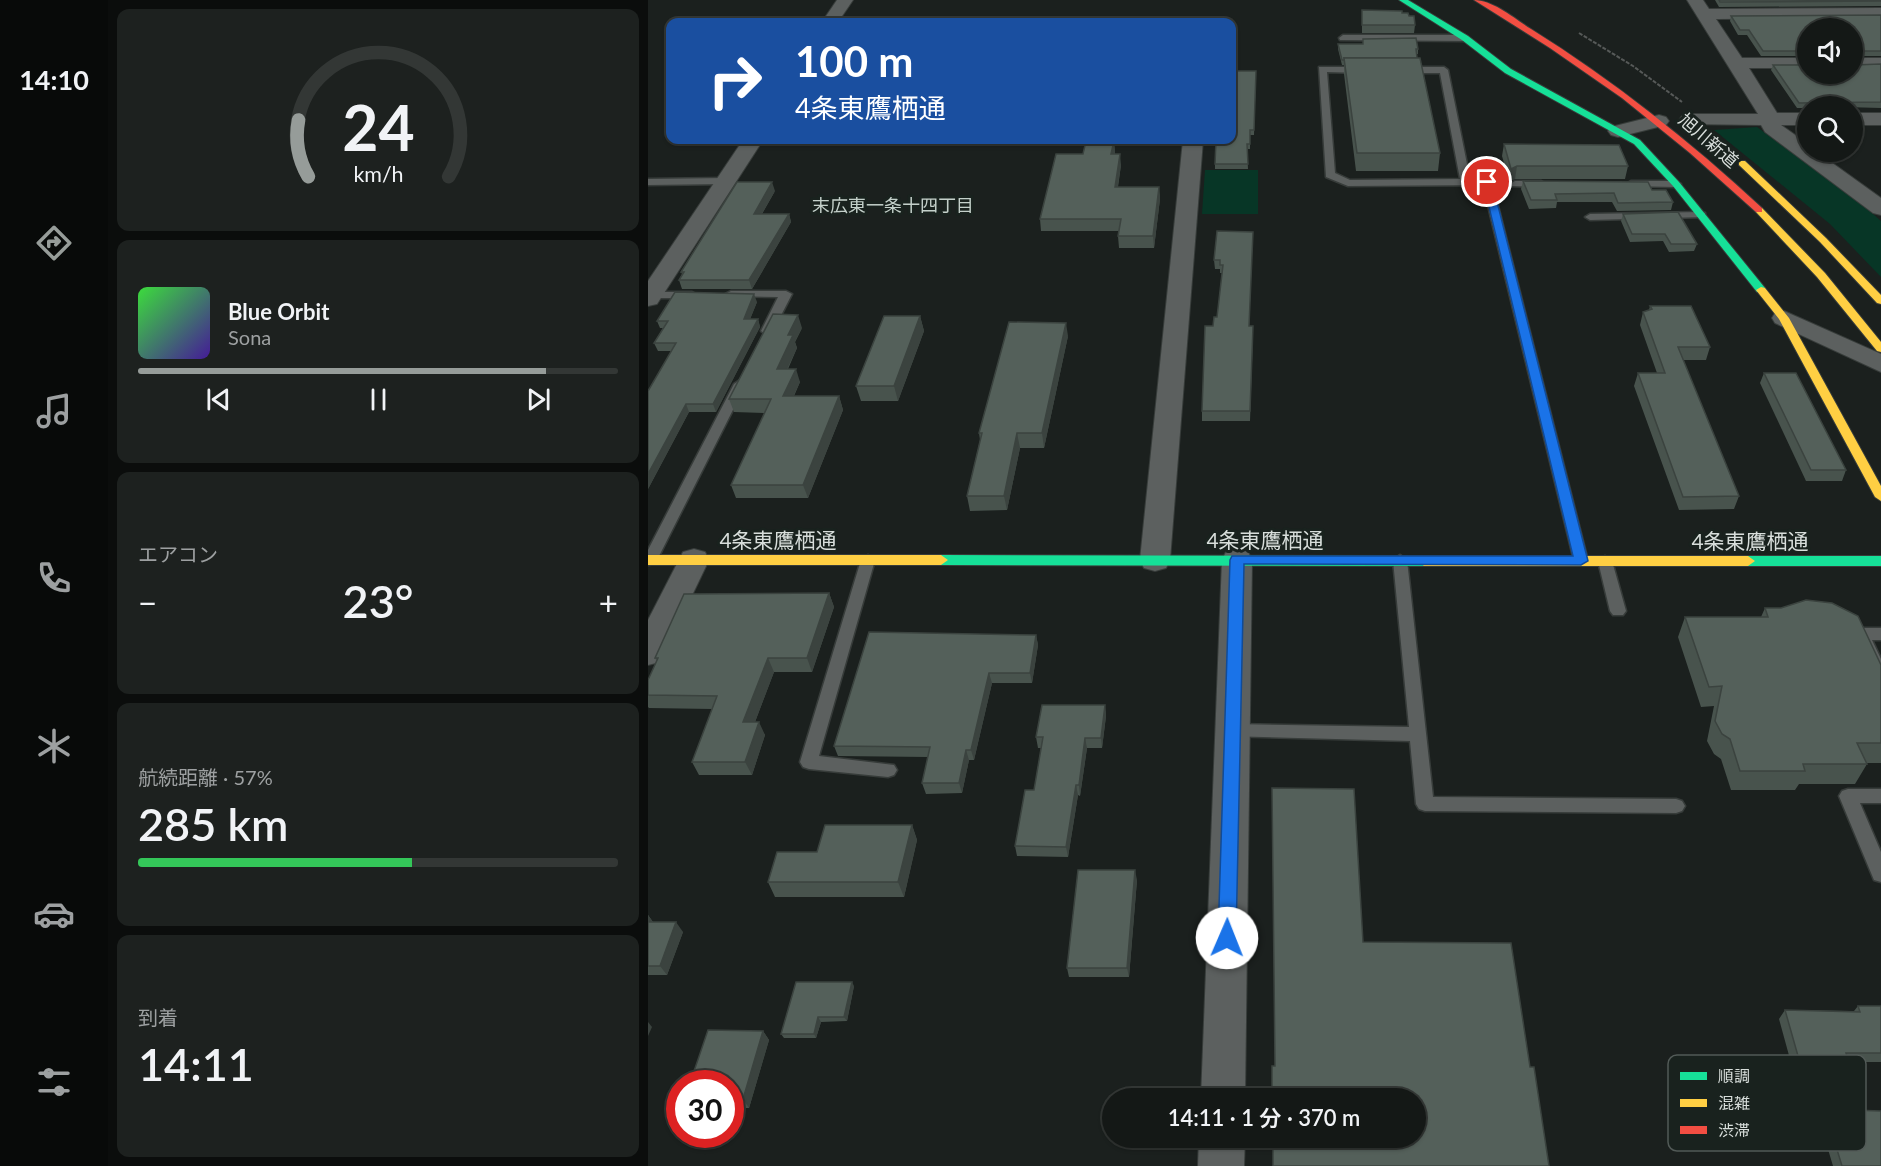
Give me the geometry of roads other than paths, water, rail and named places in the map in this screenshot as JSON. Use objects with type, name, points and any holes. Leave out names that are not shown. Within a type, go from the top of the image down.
[{"type":"main road","points":[[1403,0],[1465,38],[1508,71],[1637,142],[1676,184],[1784,318],[1881,497]]},
{"type":"main road","name":"旭川新道","points":[[1478,0],[1556,46],[1659,121],[1729,181],[1800,251],[1881,349]]},
{"type":"main road","name":"旭川新道","points":[[1731,154],[1823,240],[1881,301]]},
{"type":"main road","name":"4条東鷹栖通","points":[[649,560],[1881,561]]},
{"type":"street","points":[[833,18],[845,0]]},
{"type":"street","points":[[1699,7],[1819,7],[1881,13]]},
{"type":"street","points":[[1699,7],[1766,108],[1772,128],[1881,208]]},
{"type":"street","points":[[1737,63],[1797,63]]},
{"type":"street","points":[[1863,63],[1881,63]]},
{"type":"street","points":[[1695,121],[1797,119]]},
{"type":"street","points":[[1863,119],[1881,119]]},
{"type":"street","points":[[1618,130],[1659,121]]},
{"type":"street","points":[[649,297],[750,144]]},
{"type":"street","points":[[1155,560],[1193,144]]},
{"type":"street","points":[[1784,318],[1881,364]]},
{"type":"street","points":[[648,653],[694,560]]},
{"type":"street","points":[[1223,1088],[1237,560]]},
{"type":"street","points":[[1221,1166],[1222,1148]]},
{"type":"lane","points":[[1342,38],[1465,38]]},
{"type":"lane","points":[[1466,182],[1444,70],[1322,69],[1330,175],[1348,183],[1487,182],[1581,561]]},
{"type":"lane","points":[[648,182],[725,181]]},
{"type":"lane","points":[[1515,184],[1550,184]]},
{"type":"lane","points":[[1618,184],[1676,184]]},
{"type":"lane","points":[[1590,217],[1701,215]]},
{"type":"lane","points":[[649,297],[786,294],[759,347]]},
{"type":"lane","points":[[649,560],[748,369]]},
{"type":"lane","points":[[868,560],[809,762],[888,770]]},
{"type":"lane","points":[[1400,560],[1425,804],[1676,806]]},
{"type":"lane","points":[[1605,561],[1618,611]]},
{"type":"lane","points":[[1881,634],[1861,634],[1881,676]]},
{"type":"lane","points":[[1232,731],[1418,734]]},
{"type":"lane","points":[[1881,796],[1848,796],[1881,874]]},
{"type":"district","name":"末広東一条十四丁目","points":[[893,205]]}]
